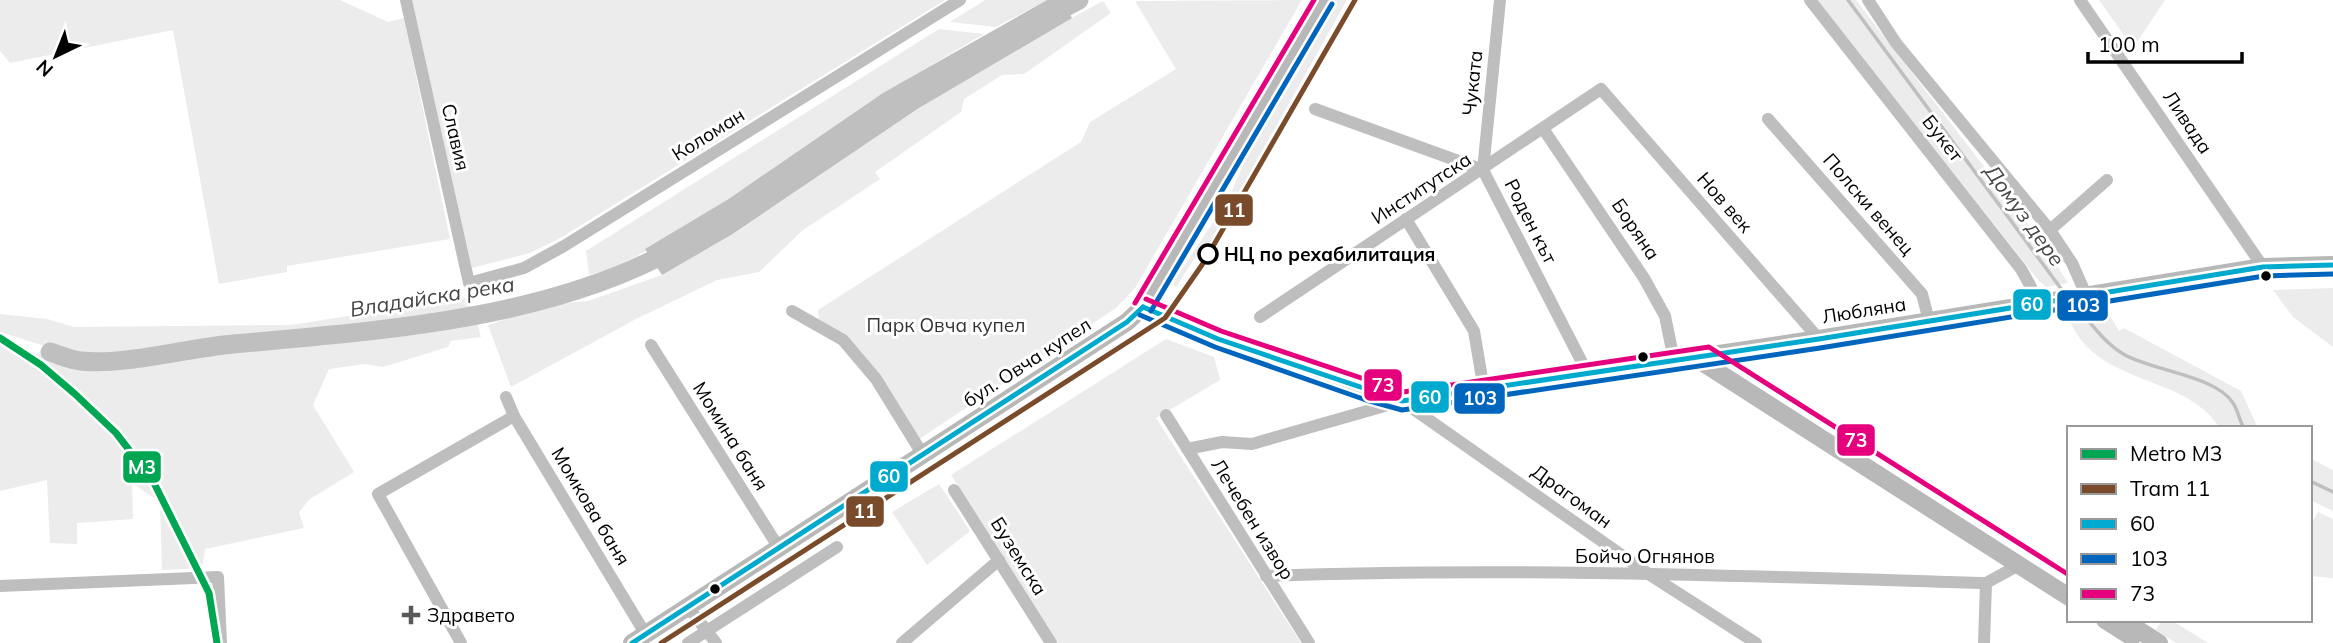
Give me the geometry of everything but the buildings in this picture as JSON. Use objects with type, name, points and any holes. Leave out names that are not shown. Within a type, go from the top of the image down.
[{"type":"street","name":"Славия","points":[[406,0],[469,283]]},
{"type":"street","name":"Коломан","points":[[469,283],[524,268],[564,246],[960,0]]},
{"type":"street","name":"бул. Овча купел","points":[[639,639],[1127,322],[1143,307],[1324,0]]},
{"type":"street","name":"Чуката","points":[[1483,170],[1500,0]]},
{"type":"street","name":"Букет","points":[[1810,0],[2021,269],[2031,287],[2034,305]]},
{"type":"street","name":"Букет","points":[[1868,0],[1896,43],[2050,230],[2072,263],[2083,297]]},
{"type":"street","name":"Ливада","points":[[2080,0],[2263,267]]},
{"type":"street","name":"Институтска","points":[[1260,317],[1544,130],[1601,89]]},
{"type":"street","name":"Нов век","points":[[1601,89],[1819,339]]},
{"type":"street","name":"Роден кът","points":[[1315,109],[1483,170],[1588,374]]},
{"type":"street","name":"Полски венец","points":[[1768,119],[1922,294],[1929,321]]},
{"type":"street","name":"Боряна","points":[[1544,130],[1644,278],[1665,316],[1674,360]]},
{"type":"street","points":[[2050,230],[2107,180]]},
{"type":"street","points":[[1406,219],[1474,331],[1484,390]]},
{"type":"street","name":"Любляна","points":[[1187,449],[1222,442],[1252,444],[1402,401],[1819,339],[2263,267],[2333,265]]},
{"type":"street","name":"Любляна","points":[[1143,307],[1218,339],[1369,393],[1402,401]]},
{"type":"street","points":[[792,312],[844,340],[876,379],[923,455]]},
{"type":"street","name":"Момина баня","points":[[650,345],[779,548]]},
{"type":"street","points":[[1700,356],[2067,596]]},
{"type":"street","points":[[1700,356],[2067,585]]},
{"type":"street","name":"Момкова баня","points":[[506,397],[514,416],[639,639]]},
{"type":"street","name":"Драгоман","points":[[1402,401],[1650,575],[1756,643]]},
{"type":"street","name":"Лечебен извор","points":[[1166,415],[1309,643]]},
{"type":"street","points":[[461,643],[378,494],[514,416]]},
{"type":"street","name":"Буземска","points":[[954,490],[1051,643]]},
{"type":"street","points":[[688,643],[837,547]]},
{"type":"street","points":[[902,643],[999,560]]},
{"type":"street","name":"Бойчо Огнянов","points":[[1266,576],[1348,573],[1650,575],[1986,583],[2019,565]]},
{"type":"street","points":[[0,586],[218,577],[221,643]]},
{"type":"street","points":[[1984,643],[1986,583]]},
{"type":"street","points":[[688,607],[716,643]]},
{"type":"street","points":[[2108,622],[2140,643]]},
{"type":"street","points":[[2126,622],[2159,643]]},
{"type":"green space","points":[[0,0],[340,0],[388,22],[404,18],[450,239],[287,266],[287,272],[219,284],[173,30],[10,63],[0,51]]},
{"type":"green space","points":[[412,0],[945,0],[562,237],[530,253],[472,268]]},
{"type":"green space","points":[[985,0],[1047,0],[996,27],[950,22]]},
{"type":"green space","name":"Парк Овча купел","points":[[1302,0],[1135,288],[1116,308],[918,440],[879,377],[819,322],[818,310],[1081,142],[1090,122],[1176,69],[1135,1]]},
{"type":"green space","points":[[1334,0],[1347,0],[1210,244],[1204,244],[1176,287],[1172,284],[1228,200],[1249,151]]},
{"type":"green space","points":[[1817,0],[1856,0],[2039,238],[2068,283],[2046,287],[2039,281]]},
{"type":"green space","points":[[2099,0],[2165,0],[2133,48]]},
{"type":"green space","points":[[1103,1],[1111,13],[1024,74],[1002,75],[964,99],[961,112],[875,172],[880,179],[803,230],[759,272],[717,280],[636,319],[511,387],[488,325],[552,304],[588,301],[662,275],[731,235],[919,108],[1024,44]]},
{"type":"green space","points":[[939,29],[984,34],[866,107],[671,236],[628,260],[589,275],[586,251]]},
{"type":"green space","points":[[2333,288],[2333,347],[2293,317],[2273,290]]},
{"type":"green space","points":[[469,297],[471,309],[290,334],[184,344],[107,357],[80,357],[0,332],[0,314],[47,319],[74,327],[291,325]]},
{"type":"green space","points":[[2109,314],[2119,331],[2124,328],[2241,391],[2257,426],[2218,426],[2205,410],[2186,397],[2100,358],[2083,342],[2070,321]]},
{"type":"green space","points":[[477,323],[481,337],[451,341],[448,347],[383,367],[365,364],[329,369],[313,405],[354,472],[310,499],[299,512],[304,528],[205,549],[202,568],[162,570],[160,502],[132,483],[133,519],[77,523],[77,544],[50,543],[47,480],[0,491],[0,343],[83,367],[117,366],[209,351],[303,345]]},
{"type":"green space","points":[[1166,339],[1214,357],[1220,380],[1156,418],[1301,643],[1057,643],[951,475]]},
{"type":"green space","points":[[2312,459],[2333,470],[2333,511],[2312,501]]},
{"type":"green space","points":[[939,484],[970,531],[927,565],[892,512]]},
{"type":"green space","points":[[2318,512],[2333,519],[2333,578],[2312,576],[2312,522]]},
{"type":"green space","points":[[2161,622],[2174,622],[2208,643],[2176,643],[2156,630]]},
{"type":"shaded area","points":[[1047,0],[1062,0],[1072,18],[919,108],[731,235],[662,275],[645,249],[727,200],[883,93]]},
{"type":"waterway","name":"Владайска река","points":[[1043,19],[1079,0]]},
{"type":"waterway","name":"Домуз дере","points":[[1848,0],[2065,294]]},
{"type":"waterway","name":"Владайска река","points":[[50,352],[77,360],[116,361],[215,346],[345,334],[460,318],[573,292],[626,272],[676,248]]},
{"type":"waterway","name":"Домуз дере","points":[[2075,305],[2104,339],[2125,355],[2199,380],[2225,394],[2235,406],[2243,426]]},
{"type":"waterway","name":"Домуз дере","points":[[2312,482],[2333,492]]},
{"type":"metro line","name":"M3","points":[[0,338],[41,365],[75,394],[116,433],[153,481],[209,593],[217,643]]},
{"type":"tram line","name":"11","points":[[661,643],[1165,318],[1204,262],[1355,0]]},
{"type":"transit line","name":"73","points":[[1135,303],[1314,0]]},
{"type":"transit line","name":"103","points":[[1151,311],[1332,4]]},
{"type":"transit line","name":"60","points":[[1143,307],[1218,339],[1402,401],[1819,339],[2263,267],[2333,265]]},
{"type":"transit line","name":"103","points":[[1140,315],[1215,347],[1402,410],[1820,348],[2264,276],[2333,274]]},
{"type":"transit line","name":"73","points":[[1146,299],[1221,331],[1403,392],[1709,347],[2067,574]]},
{"type":"transit line","name":"60","points":[[632,643],[1127,322],[1143,307]]},
{"type":"place","name":"НЦ по рехабилитация","points":[[1208,254]]},
{"type":"place","name":"Здравето","points":[[411,615]]}]
